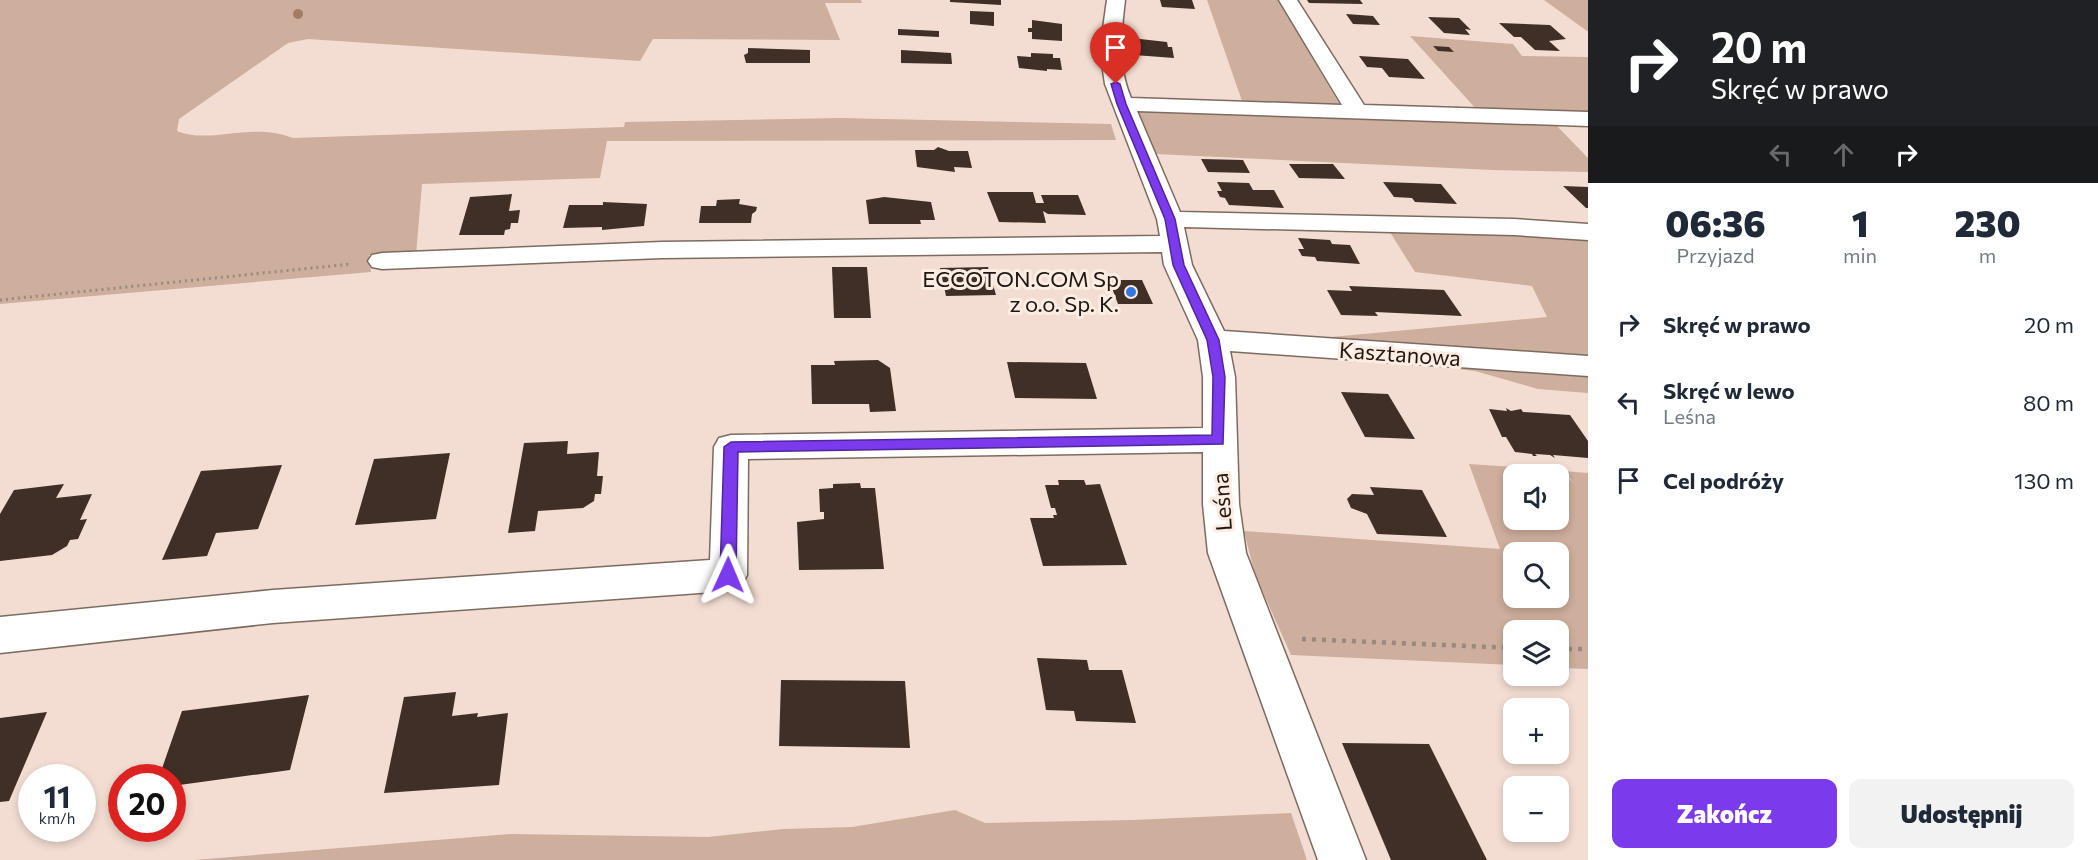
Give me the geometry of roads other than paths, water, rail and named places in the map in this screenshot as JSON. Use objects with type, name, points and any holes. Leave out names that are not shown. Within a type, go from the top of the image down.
[{"type":"street","name":"Leśna","points":[[1116,0],[1110,50],[1121,104],[1172,232],[1178,265],[1213,340],[1219,377],[1218,440],[1221,504],[1227,553],[1286,716],[1342,860]]},
{"type":"street","points":[[1288,0],[1357,112]]},
{"type":"street","points":[[1121,104],[1588,118]]},
{"type":"street","points":[[382,261],[1172,232],[1514,227],[1588,232]]},
{"type":"street","name":"Kasztanowa","points":[[1213,340],[1588,366]]},
{"type":"street","points":[[0,635],[93,623],[408,594],[728,575],[731,447],[1218,440]]},
{"type":"place","name":"ECCOTON.COM Sp z o.o. Sp. K.","points":[[1131,292]]}]
